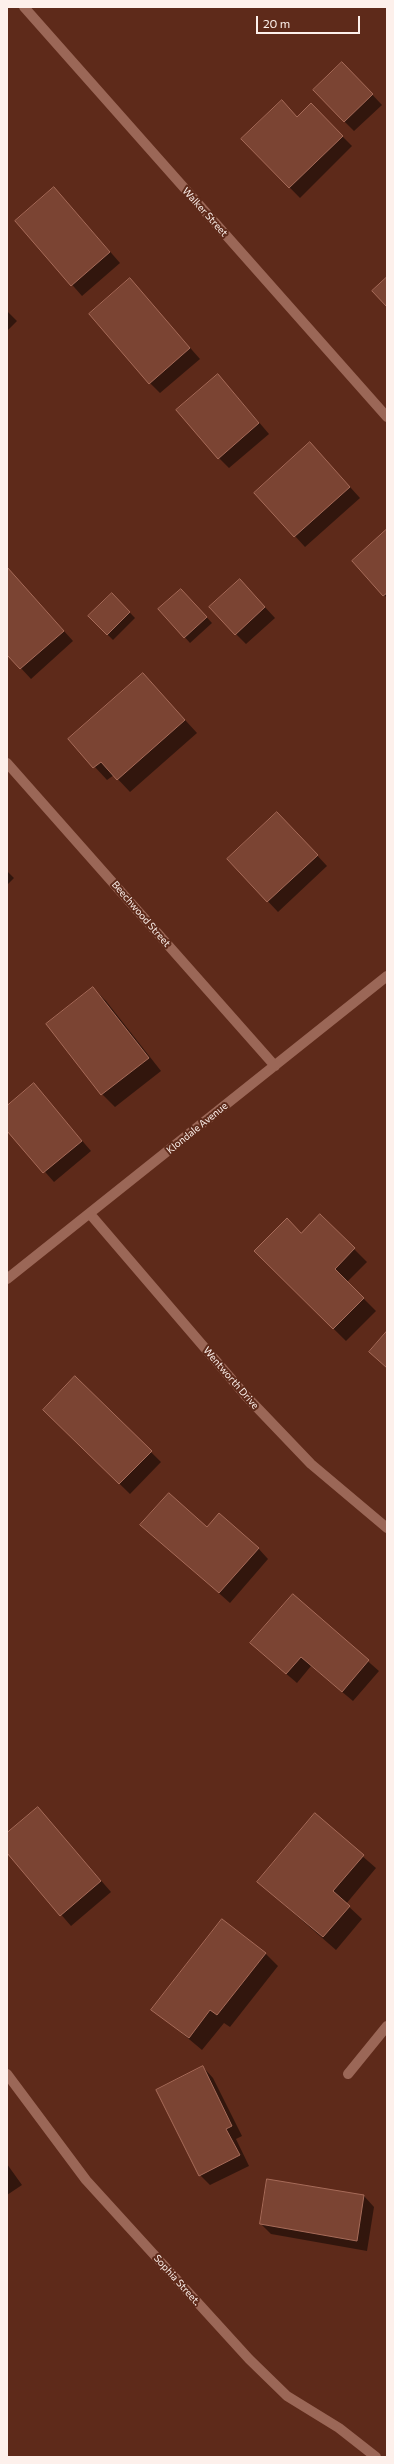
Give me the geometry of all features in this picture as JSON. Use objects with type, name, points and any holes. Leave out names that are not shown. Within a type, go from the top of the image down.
[{"type":"street","name":"Walker Street","points":[[24,7],[387,417]]},
{"type":"street","name":"Beechwood Street","points":[[7,763],[275,1066]]},
{"type":"street","name":"Klondale Avenue","points":[[7,1279],[387,976]]},
{"type":"street","name":"Wentworth Drive","points":[[90,1214],[262,1413],[311,1464],[387,1528]]},
{"type":"street","points":[[348,2074],[387,2026]]},
{"type":"street","name":"Sophia Street.","points":[[7,2074],[86,2180],[249,2359],[287,2396],[340,2428],[376,2457]]},
{"type":"building","points":[[342,62],[373,94],[344,122],[313,90]]},
{"type":"building","points":[[282,100],[297,117],[311,103],[343,136],[289,188],[241,139]]},
{"type":"building","points":[[54,187],[110,252],[71,286],[15,221]]},
{"type":"building","points":[[387,277],[387,307],[372,291]]},
{"type":"building","points":[[130,278],[190,348],[149,384],[89,314]]},
{"type":"building","points":[[218,374],[259,423],[218,459],[176,410]]},
{"type":"building","points":[[310,442],[350,487],[294,537],[254,493]]},
{"type":"building","points":[[387,529],[387,593],[383,596],[352,561]]},
{"type":"building","points":[[7,567],[64,631],[20,669],[7,655]]},
{"type":"building","points":[[240,579],[265,607],[235,635],[209,607]]},
{"type":"building","points":[[181,589],[207,617],[184,638],[158,609]]},
{"type":"building","points":[[112,593],[130,612],[107,635],[88,616]]},
{"type":"building","points":[[143,673],[185,720],[117,780],[101,762],[93,768],[68,739]]},
{"type":"building","points":[[277,812],[318,855],[267,902],[227,859]]},
{"type":"building","points":[[93,987],[149,1058],[101,1095],[46,1024]]},
{"type":"building","points":[[34,1083],[82,1141],[43,1173],[7,1131],[7,1106]]},
{"type":"building","points":[[320,1214],[355,1248],[335,1269],[364,1298],[333,1329],[254,1251],[287,1218],[301,1233]]},
{"type":"building","points":[[387,1331],[387,1368],[369,1352]]},
{"type":"building","points":[[75,1376],[152,1451],[119,1484],[43,1410]]},
{"type":"building","points":[[169,1493],[207,1527],[219,1513],[259,1548],[219,1593],[140,1525]]},
{"type":"building","points":[[293,1594],[369,1660],[342,1692],[301,1657],[286,1674],[250,1643]]},
{"type":"building","points":[[38,1807],[101,1881],[60,1916],[7,1853],[7,1833]]},
{"type":"building","points":[[315,1813],[364,1855],[333,1891],[350,1906],[323,1937],[257,1882]]},
{"type":"building","points":[[222,1919],[266,1953],[217,2015],[210,2010],[189,2038],[151,2010]]},
{"type":"building","points":[[203,2066],[232,2126],[226,2129],[240,2155],[199,2176],[156,2090]]},
{"type":"building","points":[[267,2179],[364,2195],[357,2241],[260,2224]]}]
